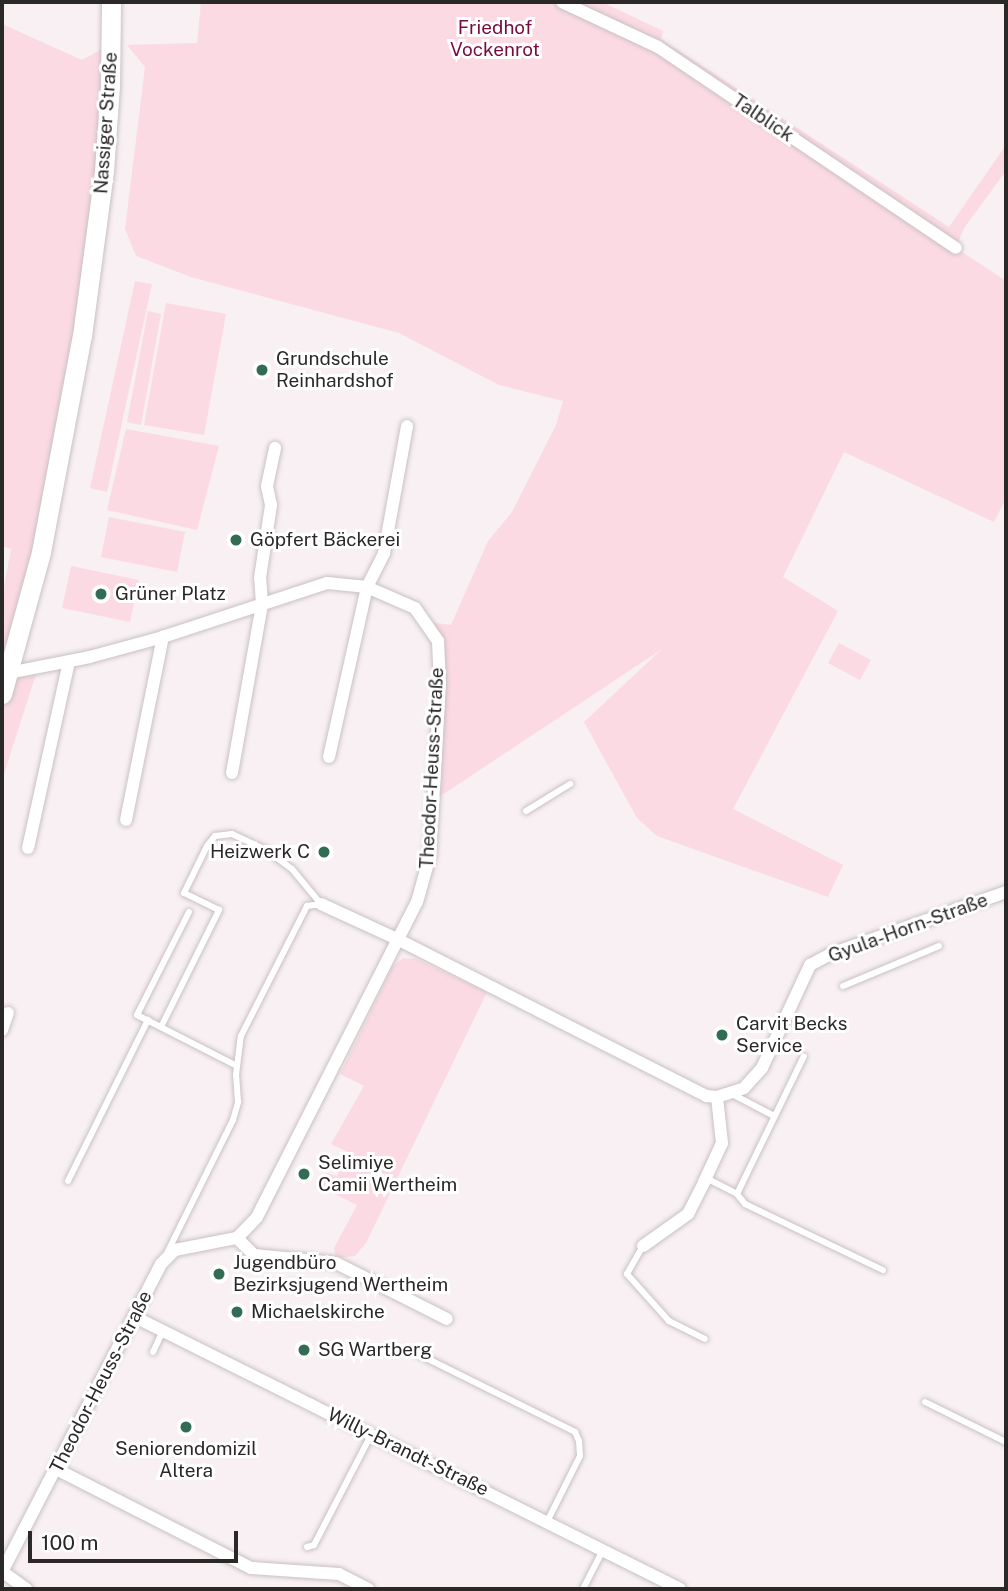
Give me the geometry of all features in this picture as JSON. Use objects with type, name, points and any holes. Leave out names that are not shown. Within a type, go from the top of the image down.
[{"type":"main road","name":"Nassiger Straße","points":[[2,694],[41,552],[82,337],[109,97],[111,2]]},
{"type":"street","name":"Talblick","points":[[562,2],[658,47],[956,248]]},
{"type":"street","points":[[329,757],[367,587],[384,553],[407,426]]},
{"type":"street","points":[[232,773],[262,604],[260,578],[271,505],[267,486],[275,449]]},
{"type":"street","name":"Theodor-Heuss-Straße","points":[[8,673],[69,661],[163,637],[327,583],[367,587],[415,608],[438,641],[440,684],[430,856],[417,902],[257,1217],[237,1238]]},
{"type":"street","points":[[126,820],[163,637]]},
{"type":"street","points":[[28,848],[69,661]]},
{"type":"street","name":"Gyula-Horn-Straße","points":[[717,1097],[744,1088],[762,1068],[810,965],[831,954],[1006,892]]},
{"type":"street","points":[[321,904],[397,939],[706,1096],[717,1097],[722,1143],[688,1214],[642,1246]]},
{"type":"street","points":[[2,1030],[8,1013]]},
{"type":"street","points":[[162,1264],[175,1250],[237,1238],[254,1255],[335,1263],[447,1319]]},
{"type":"street","name":"Theodor-Heuss-Straße","points":[[2,1572],[162,1264]]},
{"type":"street","name":"Willy-Brandt-Straße","points":[[135,1317],[680,1589]]},
{"type":"street","points":[[56,1469],[251,1568],[339,1574],[369,1589]]},
{"type":"street","points":[[2,1572],[26,1589]]},
{"type":"lane","points":[[526,811],[570,784]]},
{"type":"lane","points":[[161,1027],[219,910],[184,893],[207,846],[215,836],[232,834],[268,851],[292,869],[321,904]]},
{"type":"lane","points":[[162,1264],[233,1120],[238,1102],[237,1066],[241,1037],[307,906],[321,904]]},
{"type":"lane","points":[[189,912],[137,1015],[237,1066]]},
{"type":"lane","points":[[843,986],[939,946]]},
{"type":"lane","points":[[68,1181],[148,1020]]},
{"type":"lane","points":[[737,1194],[804,1056]]},
{"type":"lane","points":[[730,1093],[774,1116]]},
{"type":"lane","points":[[706,1178],[737,1194],[745,1204],[883,1270]]},
{"type":"lane","points":[[642,1246],[627,1274],[669,1321],[705,1339]]},
{"type":"lane","points":[[153,1352],[163,1331]]},
{"type":"lane","points":[[416,1353],[575,1432],[580,1455],[547,1522]]},
{"type":"lane","points":[[925,1402],[1006,1442]]},
{"type":"lane","points":[[307,1547],[314,1545],[371,1434]]},
{"type":"lane","points":[[583,1589],[603,1550]]},
{"type":"green space","name":"Friedhof Vockenrot","points":[[201,2],[602,2],[663,31],[661,39],[949,227],[1006,145],[1006,171],[964,228],[956,248],[1006,281],[1006,498],[994,522],[844,452],[783,577],[838,611],[733,809],[843,865],[828,897],[657,836],[637,818],[584,722],[662,649],[433,801],[438,641],[427,622],[451,625],[488,541],[512,512],[556,425],[563,401],[499,385],[399,333],[191,277],[136,256],[125,229],[145,67],[127,45],[197,43]]},
{"type":"green space","points":[[2,24],[82,60],[111,44],[95,243],[8,672],[38,668],[2,780],[2,598],[11,549],[2,546]]},
{"type":"green space","points":[[135,281],[152,284],[107,492],[90,488]]},
{"type":"green space","points":[[166,303],[226,314],[204,435],[144,425]]},
{"type":"green space","points":[[148,311],[161,314],[141,425],[127,422]]},
{"type":"green space","points":[[126,429],[219,446],[197,530],[107,510]]},
{"type":"green space","points":[[109,517],[185,532],[177,572],[101,557]]},
{"type":"green space","name":"Grüner Platz","points":[[71,566],[139,580],[130,622],[62,608]]},
{"type":"green space","points":[[839,643],[871,660],[860,680],[828,663]]},
{"type":"green space","points":[[403,958],[416,959],[487,992],[366,1243],[355,1256],[336,1258],[334,1248],[357,1205],[320,1187],[327,1173],[337,1176],[350,1153],[331,1144],[364,1086],[340,1074],[393,966]]},
{"type":"place","name":"Grundschule Reinhardshof","points":[[262,370]]},
{"type":"place","name":"Göpfert Bäckerei","points":[[236,540]]},
{"type":"place","name":"Grüner Platz","points":[[101,594]]},
{"type":"place","name":"Heizwerk C","points":[[324,852]]},
{"type":"place","name":"Carvit Becks Service","points":[[722,1035]]},
{"type":"place","name":"Selimiye Camii Wertheim","points":[[304,1174]]},
{"type":"place","name":"Jugendbüro Bezirksjugend Wertheim","points":[[219,1274]]},
{"type":"place","name":"Michaelskirche","points":[[237,1312]]},
{"type":"place","name":"SG Wartberg","points":[[304,1350]]},
{"type":"place","name":"Seniorendomizil Altera","points":[[186,1427]]}]
